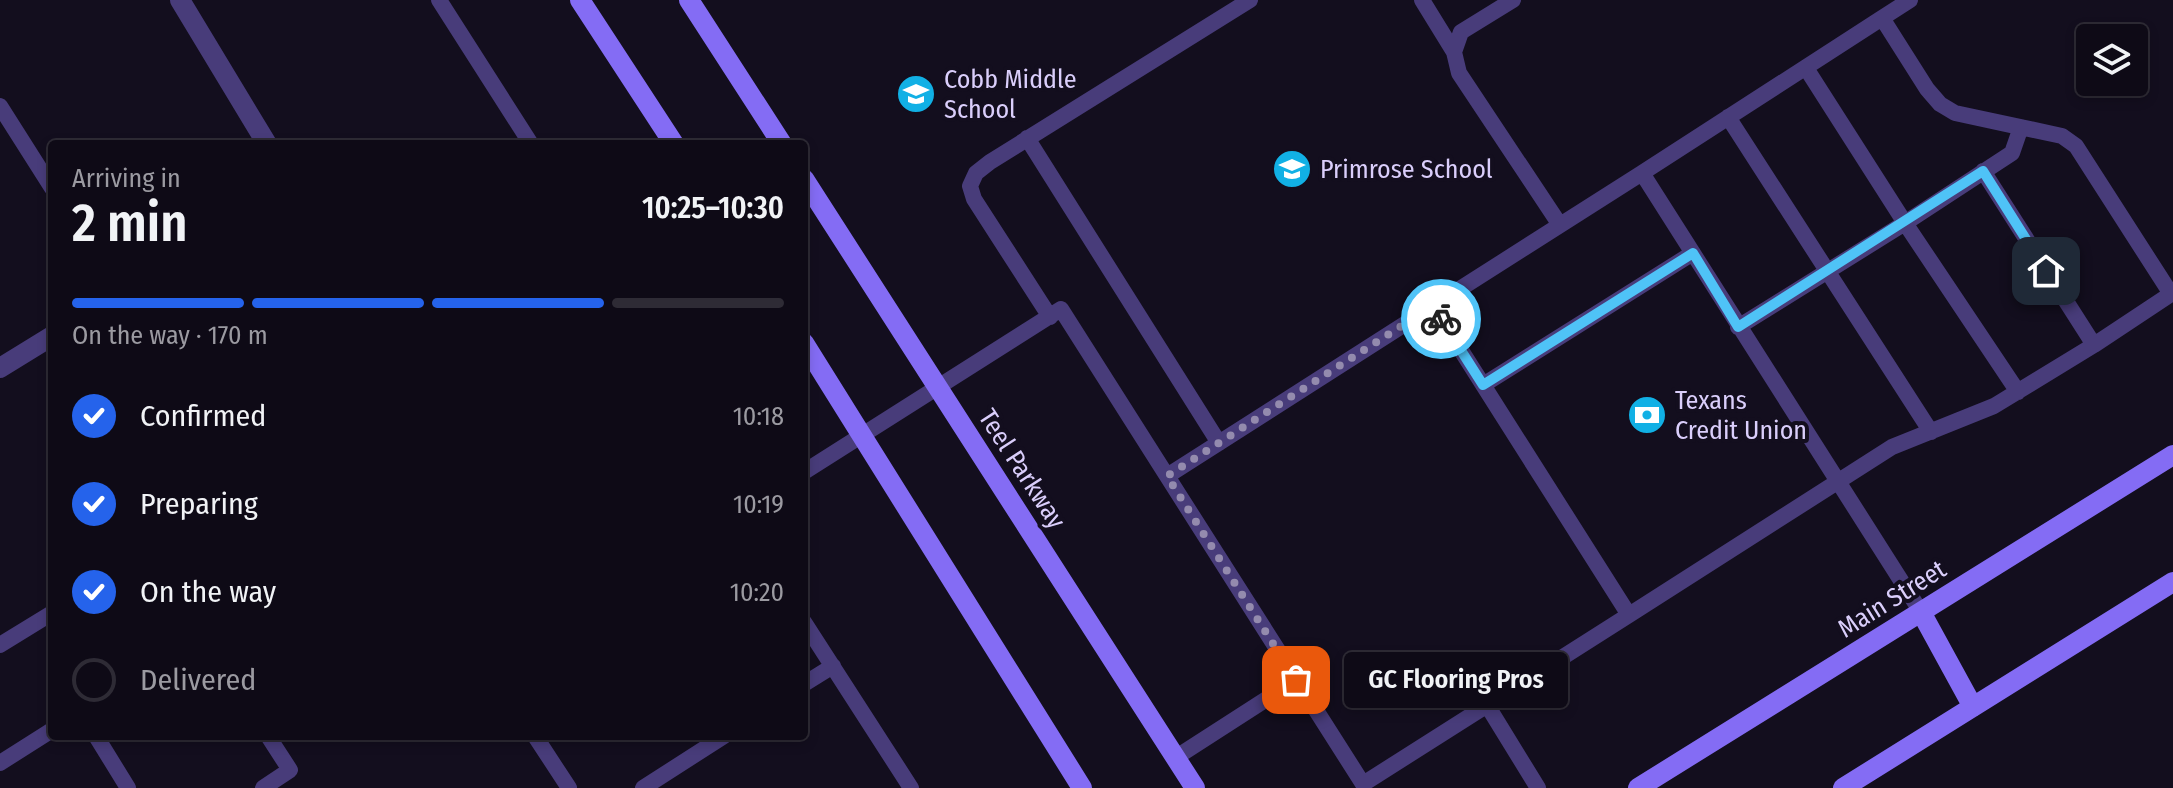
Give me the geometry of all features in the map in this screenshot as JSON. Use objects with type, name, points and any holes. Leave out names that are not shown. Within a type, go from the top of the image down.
[{"type":"main road","points":[[580,0],[671,140]]},
{"type":"main road","points":[[689,0],[779,140]]},
{"type":"main road","name":"Teel Parkway","points":[[808,185],[1195,788]]},
{"type":"main road","points":[[808,349],[1082,788]]},
{"type":"main road","name":"Main Street","points":[[1638,788],[2173,455]]},
{"type":"main road","points":[[1843,788],[2173,582]]},
{"type":"main road","points":[[1921,612],[1973,707]]},
{"type":"street","points":[[180,0],[265,140]]},
{"type":"street","points":[[0,368],[48,338]]},
{"type":"lane","points":[[439,0],[528,140]]},
{"type":"lane","points":[[1050,317],[974,199],[970,186],[976,173],[1250,0]]},
{"type":"lane","points":[[1422,0],[1454,52],[1459,73],[1560,225]]},
{"type":"lane","points":[[1454,52],[1461,32],[1513,0]]},
{"type":"lane","points":[[1167,476],[1910,0]]},
{"type":"lane","points":[[808,470],[1061,309],[1363,784],[1837,480],[1892,447],[1994,406],[2172,294],[2076,146],[2062,136],[1955,113],[1940,104],[1882,18]]},
{"type":"lane","points":[[1806,68],[2018,392]]},
{"type":"lane","points":[[0,106],[48,182]]},
{"type":"lane","points":[[1728,117],[1931,432]]},
{"type":"lane","points":[[1738,327],[2012,153],[2021,127]]},
{"type":"lane","points":[[1027,138],[1219,443]]},
{"type":"lane","points":[[1983,171],[2094,345]]},
{"type":"lane","points":[[1642,173],[1921,612]]},
{"type":"lane","points":[[1483,385],[1693,253]]},
{"type":"lane","points":[[1433,306],[1629,615]]},
{"type":"lane","points":[[0,645],[48,615]]},
{"type":"lane","points":[[808,628],[911,788]]},
{"type":"lane","points":[[808,682],[833,666]]},
{"type":"lane","points":[[1175,758],[1296,680]]},
{"type":"lane","points":[[1487,705],[1538,788]]},
{"type":"lane","points":[[0,763],[48,733]]},
{"type":"lane","points":[[98,740],[128,788]]},
{"type":"lane","points":[[263,788],[290,770],[271,740]]},
{"type":"lane","points":[[538,740],[569,788]]},
{"type":"lane","points":[[643,788],[718,740]]},
{"type":"way so far","points":[[1296,680],[1167,476],[1433,306],[1441,319]]},
{"type":"place","name":"Cobb Middle School","points":[[916,94]]},
{"type":"place","name":"Primrose School","points":[[1292,169]]},
{"type":"place","name":"Texans Credit Union","points":[[1647,415]]},
{"type":"place","name":"GC Flooring Pros","points":[[1296,680]]},
{"type":"route","points":[[1441,319],[1483,385],[1693,253],[1738,327],[1983,171],[2046,271]]}]
